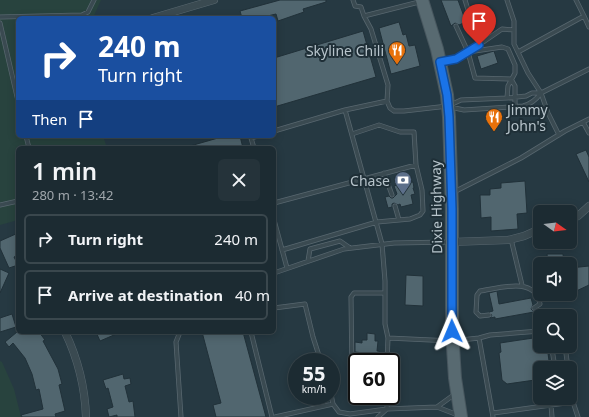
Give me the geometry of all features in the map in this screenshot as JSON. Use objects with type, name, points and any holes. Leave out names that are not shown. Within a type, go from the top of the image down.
[{"type":"main road","name":"Dixie Highway","points":[[422,0],[440,62],[448,106],[452,193],[452,341],[457,393],[461,416]]},
{"type":"street","points":[[160,16],[214,0]]},
{"type":"street","points":[[577,216],[589,206]]},
{"type":"street","points":[[451,242],[511,239],[533,233]]},
{"type":"street","points":[[66,334],[78,366],[86,400],[86,417]]},
{"type":"lane","points":[[41,16],[82,15],[88,12],[94,0]]},
{"type":"lane","points":[[353,0],[355,6],[361,7],[364,16],[372,29],[388,85],[387,101],[390,108],[394,111],[448,106],[462,100],[507,98],[526,96],[532,93],[541,93],[589,69]]},
{"type":"lane","points":[[364,16],[422,0]]},
{"type":"lane","points":[[466,0],[479,45]]},
{"type":"lane","points":[[507,0],[514,21],[514,44],[528,74],[541,93],[548,113],[559,135]]},
{"type":"lane","points":[[576,0],[589,27]]},
{"type":"lane","points":[[518,52],[584,16]]},
{"type":"lane","points":[[0,17],[16,17]]},
{"type":"lane","points":[[0,23],[16,92]]},
{"type":"lane","points":[[456,26],[468,52],[475,78],[511,79]]},
{"type":"lane","points":[[440,62],[456,59],[502,29],[514,30]]},
{"type":"lane","points":[[468,52],[502,47],[508,49],[515,65],[515,73],[508,86],[507,98]]},
{"type":"lane","points":[[511,79],[515,86],[515,107]]},
{"type":"lane","points":[[448,106],[464,110],[515,107],[530,104],[536,100],[541,93]]},
{"type":"lane","points":[[276,130],[345,110],[387,101]]},
{"type":"lane","points":[[345,110],[382,244],[385,324],[388,338],[388,353]]},
{"type":"lane","points":[[452,193],[521,158],[589,119]]},
{"type":"lane","points":[[582,122],[589,133]]},
{"type":"lane","points":[[282,250],[377,222],[410,219],[420,215],[423,211],[422,190],[416,165],[414,132],[400,132],[379,126],[352,134]]},
{"type":"lane","points":[[276,202],[416,165]]},
{"type":"lane","points":[[384,173],[392,195]]},
{"type":"lane","points":[[0,205],[16,201]]},
{"type":"lane","points":[[395,206],[399,220]]},
{"type":"lane","points":[[276,228],[287,268]]},
{"type":"lane","points":[[511,239],[522,285]]},
{"type":"lane","points":[[308,261],[310,249],[340,240],[350,248]]},
{"type":"lane","points":[[276,272],[350,248],[382,244],[451,242]]},
{"type":"lane","points":[[488,315],[480,316],[476,312],[477,295],[480,291],[522,285],[535,291],[538,296],[540,304],[534,308]]},
{"type":"lane","points":[[352,353],[351,297],[354,293],[385,293]]},
{"type":"lane","points":[[276,308],[305,304],[318,353]]},
{"type":"lane","points":[[388,338],[452,341],[480,338],[490,335],[533,332]]},
{"type":"lane","points":[[179,334],[176,342],[181,417]]},
{"type":"lane","points":[[251,334],[272,417]]},
{"type":"lane","points":[[480,338],[493,415],[551,405],[552,417]]},
{"type":"lane","points":[[437,407],[457,393]]},
{"type":"lane","points":[[275,417],[329,405]]},
{"type":"lane","points":[[334,405],[339,412],[349,415],[387,409],[437,407],[461,416]]},
{"type":"lane","points":[[378,417],[387,409],[387,405]]},
{"type":"lane","points":[[574,405],[578,417]]},
{"type":"green space","points":[[0,0],[101,0],[94,16],[16,16],[16,138],[104,138],[106,146],[16,146],[16,221],[0,225]]},
{"type":"green space","points":[[0,361],[2,362],[14,389],[21,417],[0,417]]},
{"type":"building","points":[[280,0],[326,0],[326,2],[303,9],[304,12],[278,21],[276,14],[268,16],[241,16],[240,11]]},
{"type":"building","points":[[441,0],[458,0],[466,22],[459,25],[455,23],[451,26]]},
{"type":"building","points":[[399,22],[403,35],[406,34],[409,46],[415,45],[420,66],[391,74],[379,28]]},
{"type":"building","points":[[363,31],[376,77],[276,106],[276,57]]},
{"type":"building","points":[[494,51],[498,63],[481,69],[477,56]]},
{"type":"building","points":[[218,138],[240,138],[242,146],[190,146]]},
{"type":"building","points":[[586,150],[589,157],[589,182],[576,154]]},
{"type":"building","points":[[525,181],[527,213],[517,214],[518,229],[491,231],[491,217],[481,218],[480,195],[490,195],[490,189],[501,188],[501,183]]},
{"type":"building","name":"Chase","points":[[407,182],[413,182],[415,194],[411,195],[413,204],[401,207],[400,204],[398,205],[394,203],[392,204],[392,207],[388,208],[385,197],[389,196],[393,198],[397,194],[394,186]]},
{"type":"building","points":[[16,234],[16,256],[14,257],[16,266],[9,268],[0,248],[0,241]]},
{"type":"building","points":[[547,254],[563,254],[563,257],[547,257]]},
{"type":"building","points":[[589,266],[589,285],[577,291],[577,267]]},
{"type":"building","points":[[0,269],[9,273],[0,293]]},
{"type":"building","points":[[406,275],[423,276],[423,306],[405,305]]},
{"type":"building","points":[[497,291],[499,304],[531,298],[533,305],[531,309],[533,312],[495,319],[495,317],[490,318],[492,315],[489,312],[493,311],[489,293]]},
{"type":"building","points":[[12,314],[16,327],[0,332],[0,318]]},
{"type":"building","points":[[16,333],[40,334],[45,340],[43,341],[58,369],[62,384],[59,385],[65,411],[55,414],[56,417],[22,417],[21,415],[43,409],[39,389],[36,390],[32,374],[25,358],[13,343],[9,347],[5,342]]},
{"type":"building","points":[[367,333],[375,334],[375,341],[378,341],[377,351],[379,351],[379,353],[355,352],[355,342],[362,343],[362,340],[367,340]]},
{"type":"building","points":[[97,334],[116,334],[100,341]]},
{"type":"building","points":[[203,334],[244,334],[266,417],[216,417],[213,405],[221,403]]},
{"type":"building","points":[[533,338],[533,353],[548,353],[549,361],[533,361],[533,380],[507,384],[502,380],[499,353],[501,352],[500,343]]},
{"type":"building","points":[[123,374],[124,379],[130,378],[131,384],[125,386],[129,402],[133,401],[135,417],[117,417],[117,415],[109,417],[107,409],[113,407],[108,388],[106,389],[103,380]]},
{"type":"place","name":"Skyline Chili","points":[[397,65]]},
{"type":"place","name":"Jimmy John's","points":[[494,132]]},
{"type":"place","name":"Chase","points":[[403,195]]},
{"type":"route","points":[[452,331],[452,209],[449,117],[447,95],[440,62],[451,61],[463,56],[479,45]]}]
